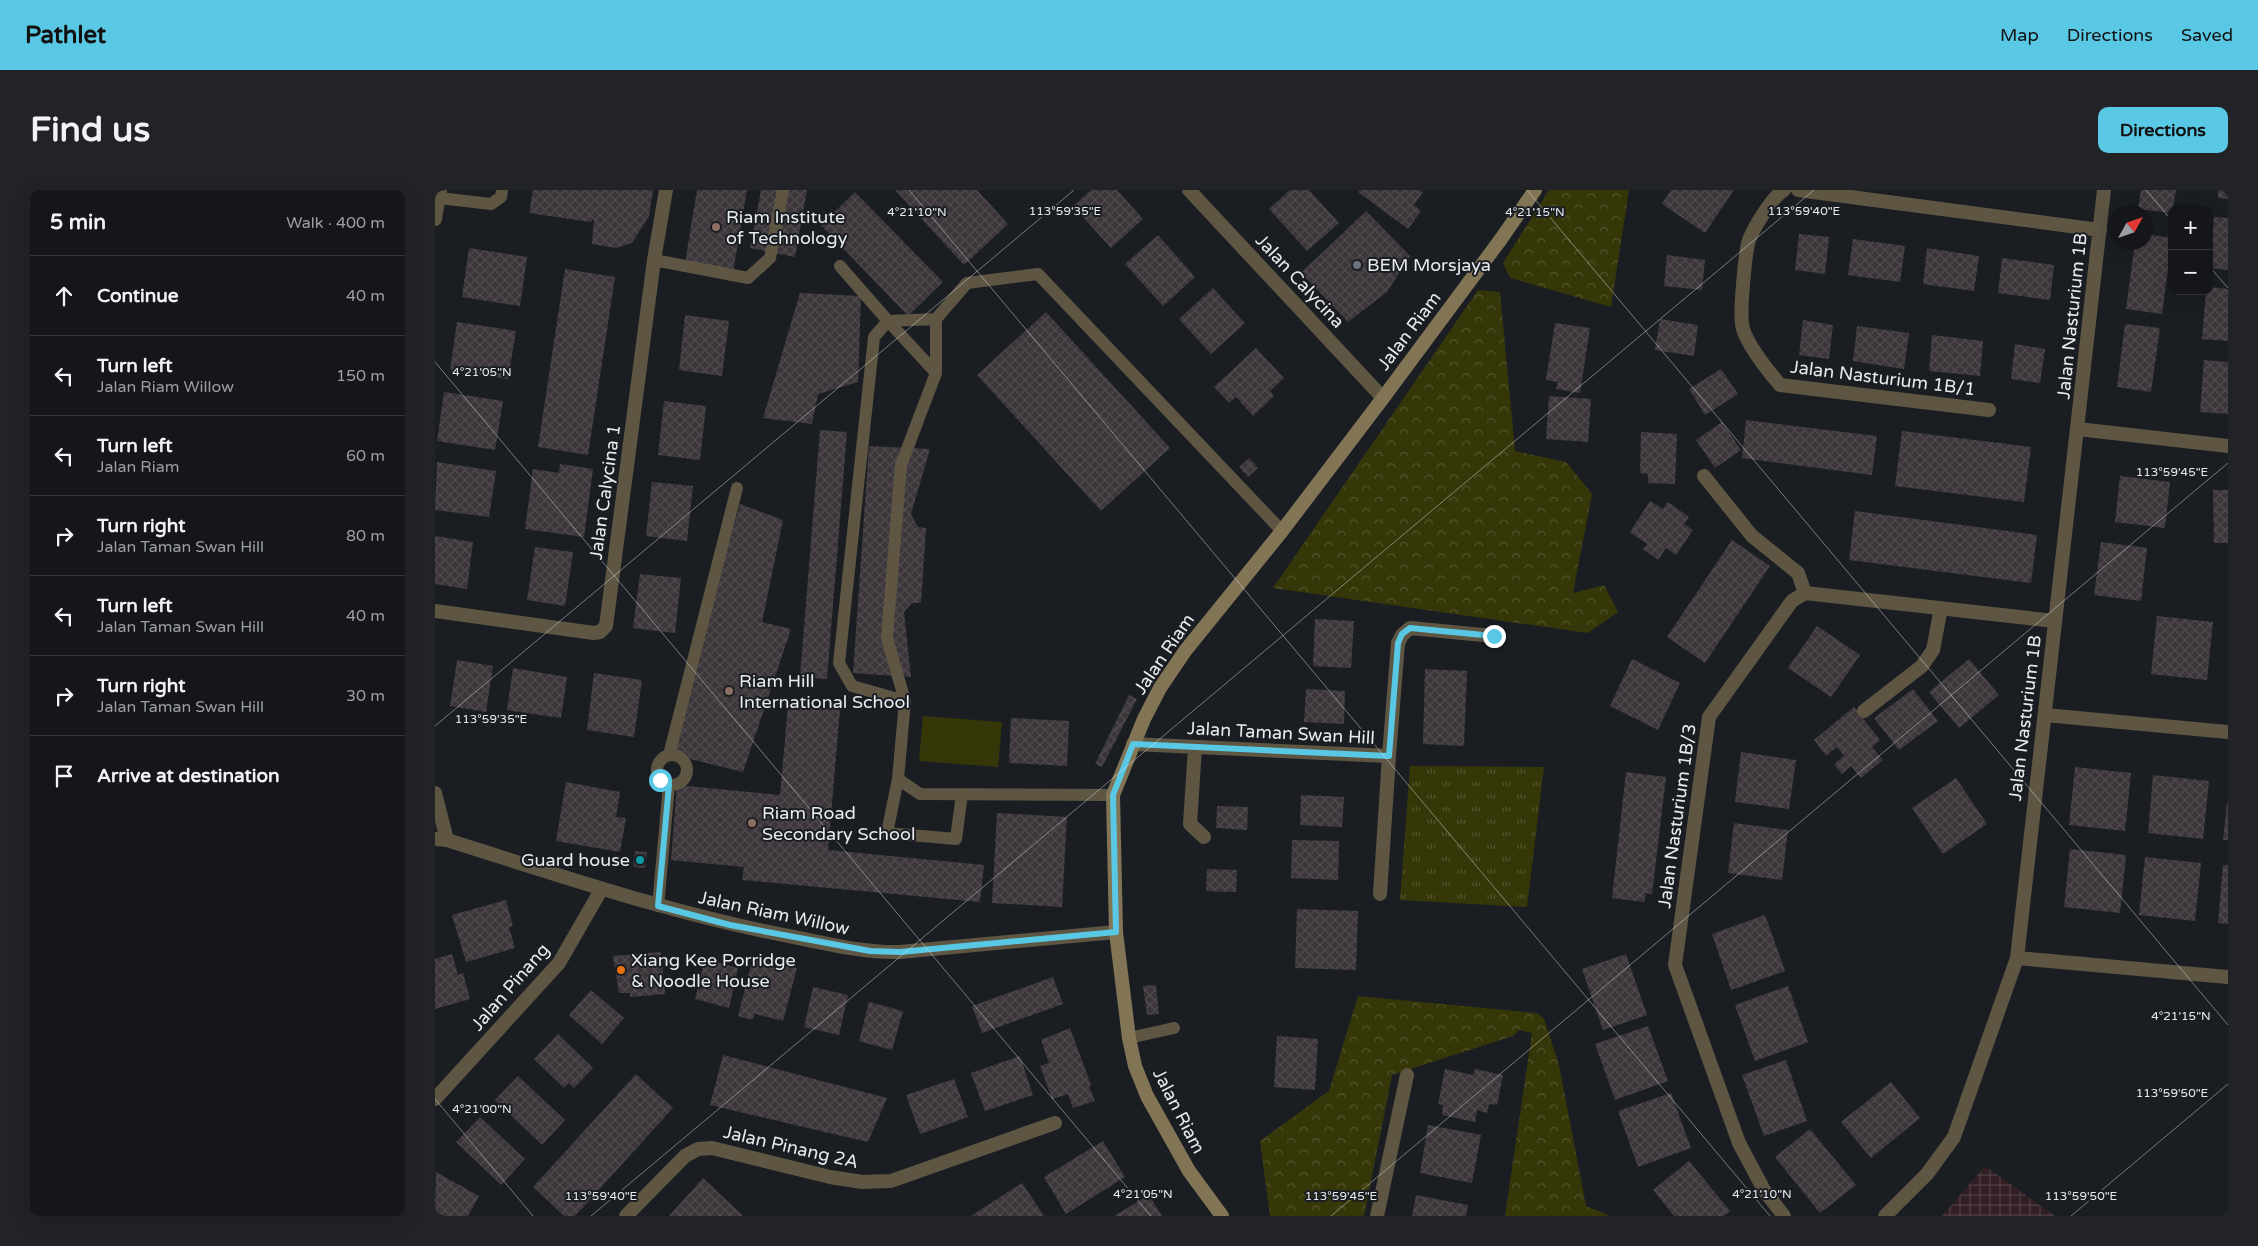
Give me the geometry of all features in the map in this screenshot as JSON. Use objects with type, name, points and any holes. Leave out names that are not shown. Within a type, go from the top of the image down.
[{"type":"main road","name":"Jalan Riam","points":[[1222,1216],[1189,1171],[1147,1096],[1135,1066],[1129,1038],[1116,932],[1113,795],[1133,744],[1161,688],[1185,651],[1282,531],[1383,398],[1535,190]]},
{"type":"street","name":"Jalan Calycina 1","points":[[435,611],[595,633],[600,632],[606,626],[654,260],[666,190]]},
{"type":"street","name":"Jalan Calycina","points":[[1189,190],[1383,398]]},
{"type":"street","name":"Jalan Nasturium 1B/1","points":[[1784,190],[1776,194],[1749,240],[1742,325],[1757,354],[1780,385],[1989,410]]},
{"type":"street","points":[[1798,190],[2100,230]]},
{"type":"street","name":"Jalan Nasturium 1B","points":[[1885,1216],[1927,1174],[1954,1137],[2017,958],[2104,190]]},
{"type":"street","points":[[435,219],[439,194]]},
{"type":"street","points":[[2078,429],[2228,446]]},
{"type":"street","points":[[1704,476],[1752,536],[1798,573],[1805,593],[2055,621]]},
{"type":"street","name":"Jalan Nasturium 1B/3","points":[[1784,1216],[1764,1190],[1739,1143],[1675,965],[1709,717],[1792,602],[1805,593]]},
{"type":"street","points":[[1864,710],[1922,666],[1933,650],[1941,608]]},
{"type":"street","name":"Jalan Taman Swan Hill","points":[[1133,744],[1389,756],[1398,643],[1402,634],[1410,628],[1494,636]]},
{"type":"street","points":[[2045,715],[2228,732]]},
{"type":"street","points":[[1195,747],[1190,824],[1204,837]]},
{"type":"street","points":[[1380,894],[1389,756]]},
{"type":"street","points":[[435,793],[441,839]]},
{"type":"street","name":"Jalan Riam Willow","points":[[441,839],[601,890],[730,925],[870,951],[900,952],[1116,932]]},
{"type":"street","name":"Jalan Pinang","points":[[435,1098],[559,963],[601,890]]},
{"type":"street","points":[[2017,958],[2228,977]]},
{"type":"street","points":[[1377,1216],[1407,1075]]},
{"type":"street","name":"Jalan Pinang 2A","points":[[626,1216],[685,1156],[697,1149],[712,1148],[846,1180],[862,1182],[891,1181],[1055,1123]]},
{"type":"lane","points":[[439,194],[491,204],[498,201],[502,190]]},
{"type":"lane","points":[[654,260],[747,278],[770,258],[783,190]]},
{"type":"lane","points":[[840,266],[936,373]]},
{"type":"lane","points":[[962,794],[956,839],[887,833],[897,779],[905,700],[887,638],[901,465],[936,373],[936,319],[967,283],[1037,274],[1282,531]]},
{"type":"lane","points":[[905,700],[852,686],[839,663],[874,337],[888,321],[936,319]]},
{"type":"lane","points":[[669,755],[737,488]]},
{"type":"lane","points":[[674,754],[683,758],[687,772],[683,781],[679,784],[669,785],[660,780],[656,770],[660,760],[674,754]]},
{"type":"lane","points":[[897,779],[920,794],[1113,795]]},
{"type":"lane","points":[[658,906],[669,785]]},
{"type":"lane","points":[[1129,1038],[1174,1028]]},
{"type":"shaded area","points":[[1985,1166],[2055,1216],[1942,1216]]},
{"type":"green space","points":[[1549,190],[1629,190],[1611,307],[1510,278],[1503,263]]},
{"type":"green space","points":[[1478,290],[1500,292],[1515,451],[1566,462],[1592,494],[1573,593],[1604,585],[1618,612],[1588,633],[1273,588]]},
{"type":"green space","points":[[923,716],[1002,722],[998,767],[919,761]]},
{"type":"green space","points":[[1410,766],[1544,767],[1527,907],[1400,900]]},
{"type":"green space","points":[[1358,996],[1537,1013],[1544,1019],[1559,1065],[1586,1206],[1610,1216],[1505,1216],[1532,1033],[1519,1030],[1513,1036],[1392,1075],[1364,1216],[1270,1216],[1260,1141],[1329,1091]]},
{"type":"building","points":[[533,190],[653,190],[649,216],[632,243],[616,248],[592,244],[594,219],[590,222],[529,213]]},
{"type":"building","name":"Riam Institute of Technology","points":[[697,190],[747,190],[733,272],[685,263]]},
{"type":"building","points":[[761,190],[807,190],[795,257],[750,248]]},
{"type":"building","points":[[895,190],[977,190],[1008,224],[964,265]]},
{"type":"building","points":[[1091,190],[1117,190],[1143,219],[1111,248],[1073,206]]},
{"type":"building","points":[[1290,190],[1309,190],[1339,223],[1307,251],[1269,209]]},
{"type":"building","points":[[1359,190],[1420,190],[1423,192],[1414,205],[1421,211],[1408,229],[1358,192]]},
{"type":"building","points":[[1671,190],[1734,190],[1705,233],[1662,204]]},
{"type":"building","points":[[2141,190],[2176,190],[2173,205],[2168,205],[2168,213],[2153,211],[2153,205],[2139,205]]},
{"type":"building","points":[[2218,190],[2228,190],[2228,199],[2218,198]]},
{"type":"building","points":[[855,192],[943,282],[908,316],[821,225]]},
{"type":"building","name":"BEM Morsjaya","points":[[1366,211],[1410,256],[1387,292],[1348,322],[1301,273]]},
{"type":"building","points":[[2214,217],[2228,218],[2228,270],[2213,268]]},
{"type":"building","points":[[1799,234],[1829,237],[1825,274],[1795,270]]},
{"type":"building","points":[[1158,235],[1195,277],[1163,306],[1125,264]]},
{"type":"building","points":[[2153,235],[2168,237],[2168,268],[2162,314],[2126,309],[2134,250],[2153,250]]},
{"type":"building","points":[[1853,239],[1905,246],[1900,282],[1848,275]]},
{"type":"building","points":[[469,248],[527,257],[520,306],[462,297]]},
{"type":"building","points":[[1927,248],[1979,256],[1974,291],[1923,284]]},
{"type":"building","points":[[1667,255],[1705,260],[1702,290],[1664,286]]},
{"type":"building","points":[[2002,258],[2054,265],[2050,300],[1998,293]]},
{"type":"building","points":[[565,269],[615,277],[588,455],[538,447]]},
{"type":"building","points":[[2213,287],[2228,289],[2228,341],[2202,339],[2206,295],[2213,295]]},
{"type":"building","points":[[1213,288],[1245,323],[1211,354],[1179,319]]},
{"type":"building","points":[[800,293],[861,296],[858,382],[818,394],[812,424],[763,418]]},
{"type":"building","points":[[1046,312],[1170,448],[1101,511],[977,375]]},
{"type":"building","points":[[685,315],[729,321],[722,376],[679,370]]},
{"type":"building","points":[[1660,319],[1698,325],[1694,356],[1655,350]]},
{"type":"building","points":[[1803,320],[1833,325],[1829,359],[1799,355]]},
{"type":"building","points":[[457,322],[516,331],[508,379],[450,370]]},
{"type":"building","points":[[1555,323],[1590,328],[1580,393],[1556,389],[1558,382],[1546,380]]},
{"type":"building","points":[[2125,324],[2160,328],[2151,392],[2117,387]]},
{"type":"building","points":[[1857,326],[1909,333],[1904,369],[1853,361]]},
{"type":"building","points":[[1932,335],[1983,341],[1980,376],[1929,371]]},
{"type":"building","points":[[2015,344],[2045,349],[2040,383],[2011,379]]},
{"type":"building","points":[[1256,348],[1284,378],[1270,391],[1274,396],[1253,416],[1236,397],[1229,403],[1214,387]]},
{"type":"building","points":[[2204,360],[2228,362],[2228,414],[2200,412]]},
{"type":"building","points":[[1721,369],[1738,394],[1705,415],[1689,389]]},
{"type":"building","points":[[444,392],[503,401],[495,450],[437,441]]},
{"type":"building","points":[[1549,396],[1591,399],[1588,442],[1546,439]]},
{"type":"building","points":[[664,401],[706,406],[700,460],[658,455]]},
{"type":"building","points":[[1746,420],[1877,436],[1872,475],[1742,458]]},
{"type":"building","points":[[1722,422],[1741,450],[1715,468],[1696,440]]},
{"type":"building","points":[[820,430],[847,432],[827,679],[800,677]]},
{"type":"building","points":[[1902,431],[2031,447],[2024,502],[1895,486]]},
{"type":"building","points":[[1641,432],[1677,434],[1675,484],[1648,483],[1648,474],[1640,473]]},
{"type":"building","points":[[869,446],[930,449],[911,514],[918,527],[926,528],[921,603],[912,603],[904,612],[911,677],[853,673]]},
{"type":"building","points":[[1249,458],[1258,468],[1248,477],[1239,467]]},
{"type":"building","points":[[437,462],[496,471],[489,517],[435,510]]},
{"type":"building","points":[[560,464],[593,469],[584,537],[525,529],[533,469],[559,473]]},
{"type":"building","points":[[2120,476],[2170,482],[2165,528],[2115,522]]},
{"type":"building","points":[[652,482],[693,486],[687,541],[646,536]]},
{"type":"building","points":[[2213,490],[2228,490],[2228,543],[2214,543]]},
{"type":"building","points":[[1650,501],[1663,509],[1668,502],[1689,517],[1684,524],[1693,530],[1676,555],[1666,548],[1658,560],[1643,549],[1647,544],[1630,532]]},
{"type":"building","name":"Riam Hill International School","points":[[740,504],[783,520],[762,622],[791,629],[743,772],[670,754]]},
{"type":"building","points":[[1855,511],[2037,535],[2031,583],[1849,560]]},
{"type":"building","points":[[435,536],[473,542],[467,589],[435,584]]},
{"type":"building","points":[[1732,540],[1770,566],[1705,663],[1667,637]]},
{"type":"building","points":[[2101,542],[2147,548],[2141,601],[2094,595]]},
{"type":"building","points":[[535,547],[573,552],[565,606],[527,600]]},
{"type":"building","points":[[640,574],[681,578],[675,633],[633,628]]},
{"type":"building","points":[[2157,616],[2213,622],[2207,680],[2151,674]]},
{"type":"building","points":[[1315,619],[1354,621],[1351,668],[1313,666]]},
{"type":"building","points":[[1817,626],[1860,655],[1831,697],[1788,668]]},
{"type":"building","points":[[1632,659],[1680,683],[1658,730],[1610,706]]},
{"type":"building","points":[[1969,659],[1999,695],[1959,728],[1929,692]]},
{"type":"building","points":[[457,660],[493,666],[486,712],[450,706]]},
{"type":"building","points":[[513,668],[567,677],[561,718],[507,710]]},
{"type":"building","points":[[1425,669],[1467,671],[1464,746],[1423,744]]},
{"type":"building","points":[[594,673],[642,680],[634,737],[587,730]]},
{"type":"building","points":[[1306,689],[1345,691],[1344,724],[1304,722]]},
{"type":"building","points":[[1913,689],[1938,721],[1899,750],[1874,718]]},
{"type":"building","points":[[1129,695],[1137,699],[1102,767],[1095,764]]},
{"type":"building","name":"Riam Road Secondary School","points":[[788,706],[840,710],[828,850],[984,865],[980,902],[742,880],[744,867],[671,860],[677,785],[780,795]]},
{"type":"building","points":[[1854,707],[1880,740],[1872,747],[1883,760],[1861,778],[1851,766],[1842,774],[1834,764],[1844,756],[1837,747],[1826,756],[1814,740]]},
{"type":"building","points":[[1011,718],[1069,721],[1067,766],[1009,763]]},
{"type":"building","points":[[1741,752],[1796,760],[1789,809],[1735,802]]},
{"type":"building","points":[[2075,767],[2131,773],[2125,831],[2069,825]]},
{"type":"building","points":[[1626,772],[1666,777],[1652,894],[1646,893],[1644,902],[1612,898]]},
{"type":"building","points":[[2153,775],[2209,781],[2203,839],[2148,833]]},
{"type":"building","points":[[1956,778],[1987,824],[1943,854],[1912,808]]},
{"type":"building","points":[[566,782],[620,792],[616,817],[626,818],[620,852],[556,841]]},
{"type":"building","points":[[1301,795],[1344,797],[1342,827],[1300,825]]},
{"type":"building","points":[[2227,803],[2228,840],[2223,840]]},
{"type":"building","points":[[1217,806],[1248,807],[1247,830],[1216,828]]},
{"type":"building","points":[[997,813],[1067,817],[1062,907],[992,903]]},
{"type":"building","points":[[1734,823],[1788,830],[1782,880],[1728,873]]},
{"type":"building","points":[[1292,840],[1339,841],[1338,880],[1291,878]]},
{"type":"building","points":[[2070,849],[2126,855],[2120,913],[2064,907]]},
{"type":"building","name":"Guard house","points":[[635,851],[647,852],[645,868],[633,867]]},
{"type":"building","points":[[2145,857],[2201,863],[2195,921],[2139,915]]},
{"type":"building","points":[[2223,865],[2228,865],[2228,924],[2218,923]]},
{"type":"building","points":[[1207,869],[1237,870],[1236,892],[1206,891]]},
{"type":"building","points":[[506,900],[513,926],[509,927],[515,948],[466,962],[452,915]]},
{"type":"building","points":[[1297,909],[1358,911],[1356,970],[1295,968]]},
{"type":"building","points":[[1765,915],[1785,971],[1731,990],[1712,934]]},
{"type":"building","points":[[661,952],[665,994],[630,997],[630,993],[619,993],[613,956]]},
{"type":"building","points":[[452,954],[458,975],[463,973],[470,999],[435,1009],[435,959]]},
{"type":"building","points":[[1626,954],[1647,1015],[1603,1030],[1582,969]]},
{"type":"building","points":[[753,957],[797,968],[783,1021],[755,1014],[752,1020],[738,1016]]},
{"type":"building","points":[[705,959],[738,968],[729,1008],[695,999]]},
{"type":"building","points":[[1053,977],[1063,1004],[982,1033],[972,1006]]},
{"type":"building","points":[[1156,985],[1159,1014],[1147,1015],[1143,986]]},
{"type":"building","points":[[1788,986],[1808,1042],[1755,1061],[1735,1005]]},
{"type":"building","points":[[813,987],[848,995],[839,1035],[804,1027]]},
{"type":"building","points":[[591,990],[624,1018],[602,1044],[569,1015]]},
{"type":"building","points":[[869,1002],[903,1011],[892,1050],[859,1041]]},
{"type":"building","points":[[1648,1026],[1668,1081],[1615,1100],[1595,1044]]},
{"type":"building","points":[[1070,1028],[1095,1101],[1073,1108],[1068,1094],[1052,1099],[1040,1066],[1049,1063],[1041,1040]]},
{"type":"building","points":[[558,1034],[593,1068],[574,1088],[569,1083],[564,1088],[534,1059]]},
{"type":"building","points":[[1277,1036],[1318,1039],[1315,1090],[1274,1087]]},
{"type":"building","points":[[723,1055],[887,1098],[868,1142],[710,1105]]},
{"type":"building","points":[[1020,1056],[1033,1095],[985,1111],[971,1073]]},
{"type":"building","points":[[1786,1060],[1807,1121],[1764,1136],[1742,1075]]},
{"type":"building","points":[[1445,1069],[1473,1075],[1475,1069],[1503,1075],[1497,1105],[1489,1104],[1487,1113],[1477,1110],[1475,1122],[1442,1115],[1443,1105],[1438,1104]]},
{"type":"building","points":[[636,1074],[673,1108],[575,1216],[564,1216],[533,1187]]},
{"type":"building","points":[[518,1076],[565,1120],[542,1145],[495,1100]]},
{"type":"building","points":[[954,1079],[968,1117],[920,1134],[906,1095]]},
{"type":"building","points":[[1891,1082],[1920,1118],[1871,1158],[1841,1122]]},
{"type":"building","points":[[1671,1093],[1691,1148],[1638,1167],[1618,1111]]},
{"type":"building","points":[[480,1117],[525,1159],[501,1185],[456,1142]]},
{"type":"building","points":[[1428,1125],[1481,1135],[1472,1183],[1420,1173]]},
{"type":"building","points":[[1810,1129],[1856,1185],[1820,1213],[1775,1157]]},
{"type":"building","points":[[1103,1141],[1125,1177],[1066,1214],[1044,1177]]},
{"type":"building","points":[[1689,1161],[1730,1211],[1724,1216],[1674,1216],[1653,1190]]},
{"type":"building","points":[[436,1172],[479,1196],[468,1216],[443,1216],[435,1211]]},
{"type":"building","points":[[703,1178],[743,1216],[669,1216]]},
{"type":"building","points":[[1022,1183],[1044,1216],[971,1216]]},
{"type":"building","points":[[1149,1195],[1162,1216],[1114,1216]]},
{"type":"building","points":[[1416,1195],[1468,1205],[1466,1216],[1412,1216]]},
{"type":"place","name":"Riam Institute of Technology","points":[[716,227]]},
{"type":"place","name":"BEM Morsjaya","points":[[1357,265]]},
{"type":"place","name":"Riam Hill International School","points":[[729,691]]},
{"type":"place","name":"Riam Road Secondary School","points":[[752,823]]},
{"type":"place","name":"Guard house","points":[[640,860]]},
{"type":"place","name":"Xiang Kee Porridge & Noodle House","points":[[621,970]]},
{"type":"route","points":[[660,780],[669,785],[658,906],[730,925],[870,951],[885,952],[1116,932],[1113,795],[1133,744],[1389,756],[1398,643],[1402,634],[1410,628],[1494,636]]}]
